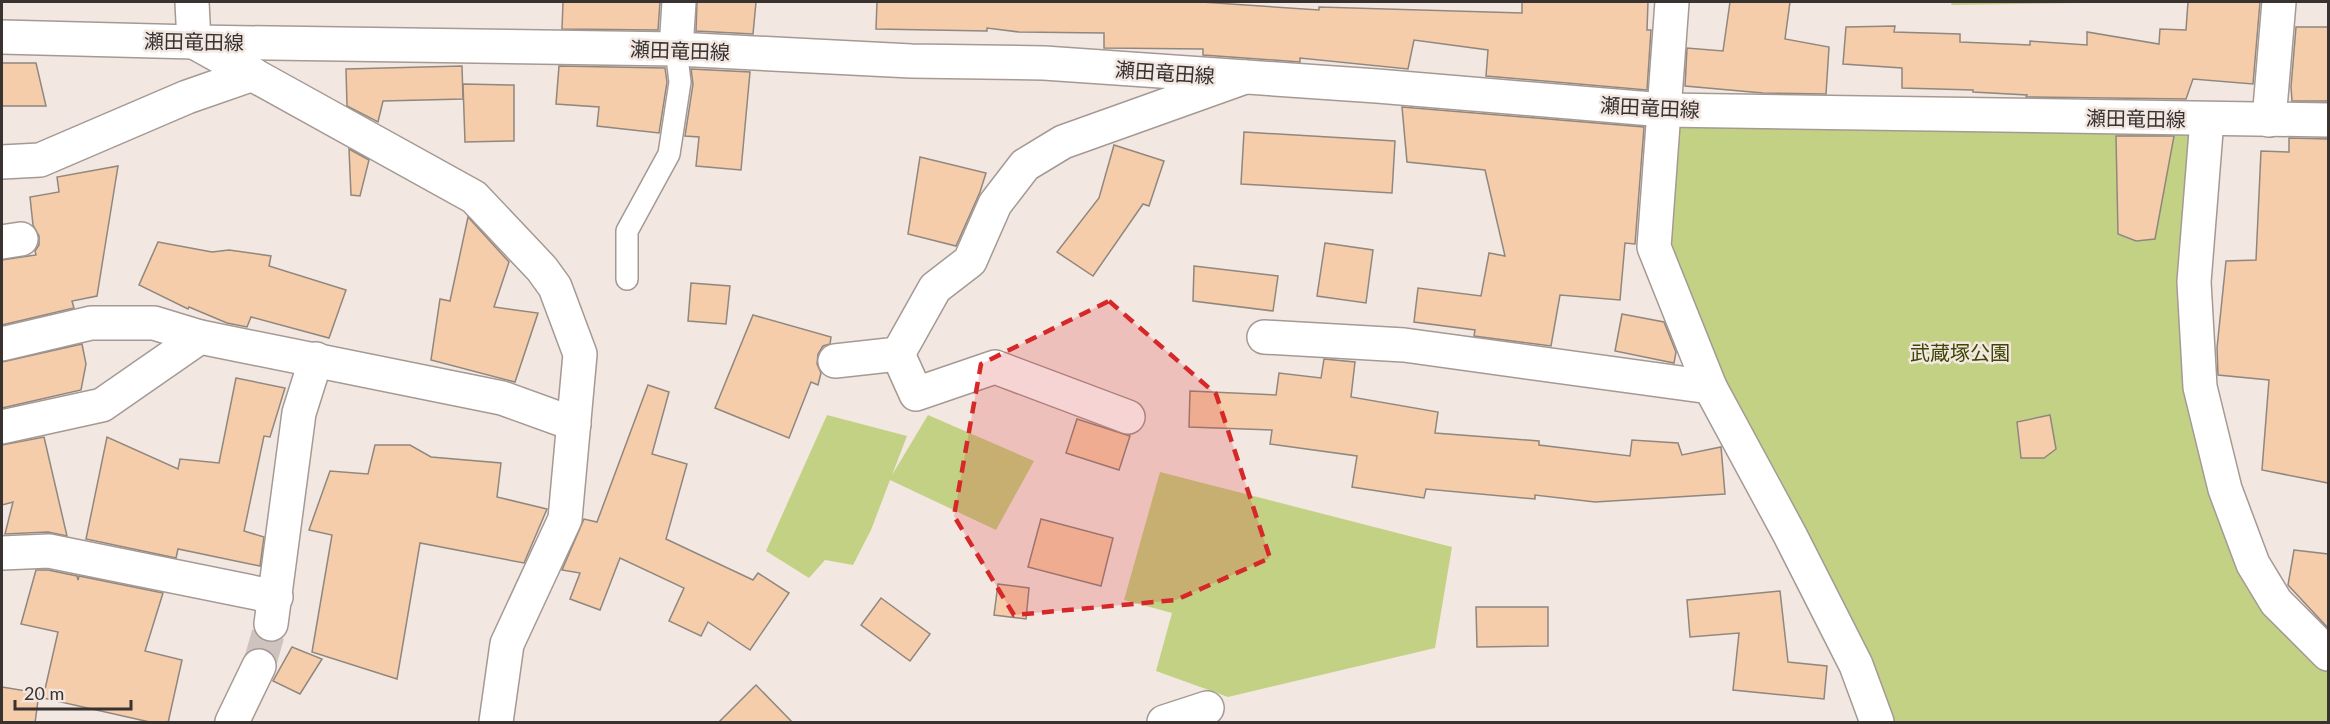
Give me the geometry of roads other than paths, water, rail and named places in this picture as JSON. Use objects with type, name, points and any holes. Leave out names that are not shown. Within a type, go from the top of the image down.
[{"type":"street","points":[[192,2],[194,42],[474,197],[543,268],[555,287],[580,354],[565,519],[507,644],[496,723]]},
{"type":"street","points":[[676,49],[679,2]]},
{"type":"street","points":[[1672,2],[1654,247],[1710,387],[1790,535],[1856,665],[1876,723]]},
{"type":"street","points":[[2269,120],[2279,2]]},
{"type":"street","name":"瀬田竜田線","points":[[2,37],[676,49],[911,61],[1044,63],[1664,110],[2328,120]]},
{"type":"street","points":[[2,162],[40,160],[187,97],[253,74]]},
{"type":"street","points":[[898,354],[934,288],[970,261],[995,204],[1025,165],[1063,142],[1245,77]]},
{"type":"street","points":[[2206,119],[2194,282],[2200,387],[2225,489],[2253,564],[2276,602],[2328,654]]},
{"type":"street","points":[[2,344],[91,323],[154,323],[200,337],[502,398],[574,424]]},
{"type":"street","points":[[2,427],[102,405],[200,337]]},
{"type":"street","points":[[1264,337],[1404,345],[1710,387]]},
{"type":"street","points":[[835,361],[898,354]]},
{"type":"street","points":[[898,354],[916,394],[995,367],[1128,417]]},
{"type":"street","points":[[2,553],[49,551],[274,611],[299,413],[316,359]]},
{"type":"street","points":[[232,723],[259,666]]},
{"type":"street","points":[[1164,723],[1207,708]]},
{"type":"lane","points":[[627,279],[627,231],[669,154],[680,82],[676,49]]},
{"type":"tunnel","points":[[259,666],[271,624]]},
{"type":"park label","name":"武蔵塚公園","points":[[1960,352]]}]
